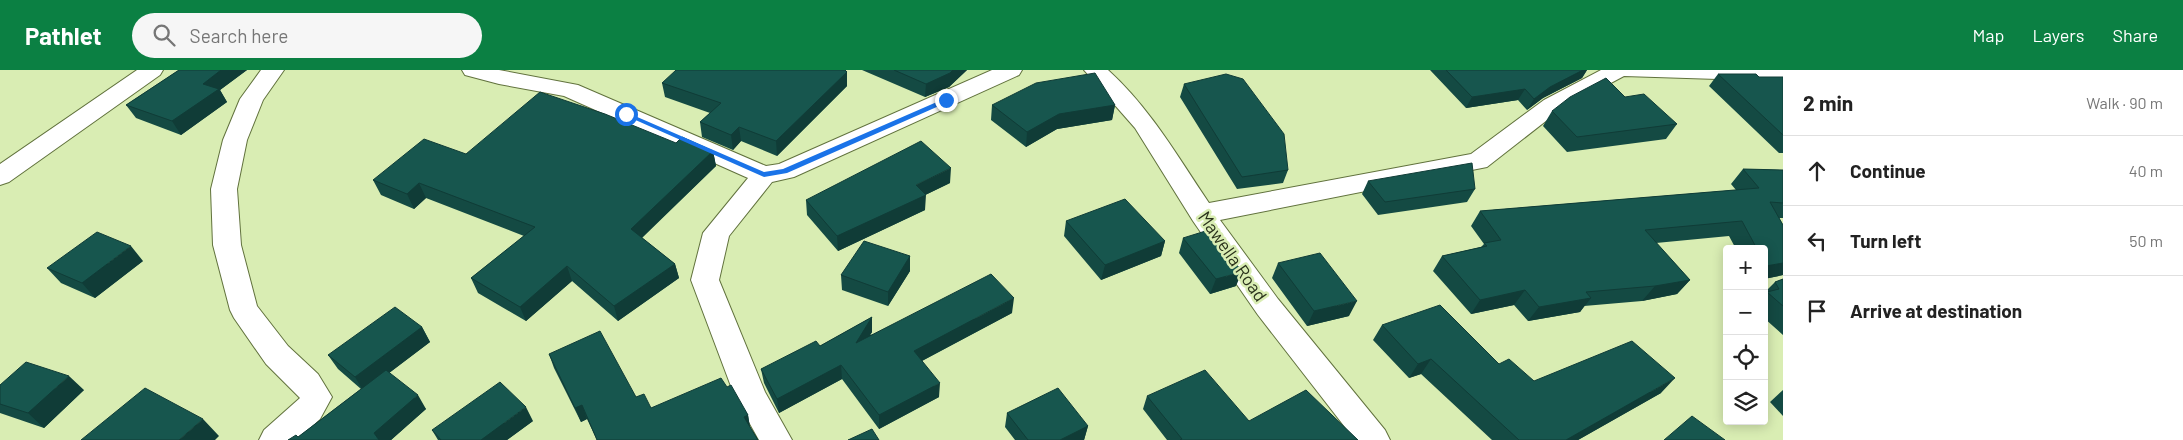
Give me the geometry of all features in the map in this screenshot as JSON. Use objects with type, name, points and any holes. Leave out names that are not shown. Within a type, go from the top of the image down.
[{"type":"street","points":[[0,176],[15,163],[152,70]]},
{"type":"street","points":[[273,70],[252,99],[235,140],[224,189],[227,245],[244,310],[277,356],[307,382],[316,396],[309,410],[275,440]]},
{"type":"street","points":[[473,70],[499,77],[570,90],[764,175],[785,171],[1011,70]]},
{"type":"street","name":"Mawella Road","points":[[1094,70],[1108,82],[1144,123],[1202,214],[1268,307],[1374,440]]},
{"type":"street","points":[[1202,214],[1478,161],[1552,105],[1618,70]]},
{"type":"street","points":[[1627,70],[1783,74]]},
{"type":"street","points":[[764,175],[716,233],[705,280],[751,397],[776,440]]},
{"type":"building","points":[[179,70],[221,70],[203,84],[219,89],[172,121],[126,105]]},
{"type":"building","points":[[676,70],[845,70],[847,72],[776,141],[739,127],[731,135],[700,122],[721,103],[662,83]]},
{"type":"building","points":[[894,70],[953,70],[926,84]]},
{"type":"building","points":[[1446,70],[1583,70],[1550,87],[1534,99],[1525,89],[1472,97]]},
{"type":"building","points":[[1095,73],[1115,105],[1059,114],[1027,132],[992,105],[1036,83]]},
{"type":"building","points":[[1226,74],[1243,79],[1284,134],[1288,170],[1242,177],[1184,84]]},
{"type":"building","points":[[1718,74],[1756,74],[1759,77],[1783,77],[1783,135]]},
{"type":"building","points":[[1606,78],[1625,97],[1644,94],[1677,124],[1577,137],[1552,111],[1570,97]]},
{"type":"building","points":[[540,92],[605,114],[676,143],[682,137],[713,151],[631,229],[675,264],[614,306],[567,266],[520,307],[471,278],[535,227],[419,183],[407,194],[373,180],[424,139],[466,154]]},
{"type":"building","points":[[921,141],[951,168],[916,185],[926,195],[837,236],[806,200]]},
{"type":"building","points":[[1472,163],[1475,189],[1385,202],[1368,181]]},
{"type":"building","points":[[1743,169],[1783,170],[1783,203],[1770,202],[1783,225],[1783,263],[1768,266],[1768,245],[1755,245],[1742,221],[1645,230],[1690,280],[1655,286],[1586,292],[1591,298],[1539,307],[1525,290],[1480,300],[1442,256],[1487,246],[1484,243],[1501,240],[1480,211],[1759,188]]},
{"type":"building","points":[[1125,199],[1165,241],[1105,265],[1066,221]]},
{"type":"building","points":[[1212,229],[1242,272],[1216,279],[1183,238]]},
{"type":"building","points":[[97,232],[131,246],[82,283],[47,268]]},
{"type":"building","points":[[864,241],[910,256],[888,292],[841,275]]},
{"type":"building","points":[[1320,253],[1357,301],[1314,311],[1278,263]]},
{"type":"building","points":[[991,274],[1014,298],[914,351],[940,383],[879,415],[841,365],[777,399],[761,369],[816,341],[820,346],[872,317],[856,343]]},
{"type":"building","points":[[1783,279],[1783,306],[1768,293],[1779,289],[1775,282]]},
{"type":"building","points":[[1440,305],[1499,364],[1509,359],[1534,381],[1632,341],[1675,378],[1566,440],[1519,440],[1431,359],[1418,364],[1382,325]]},
{"type":"building","points":[[395,307],[422,327],[355,377],[328,355]]},
{"type":"building","points":[[600,331],[636,397],[644,394],[651,408],[721,378],[727,387],[731,385],[748,415],[744,417],[758,440],[597,440],[582,405],[575,408],[549,354]]},
{"type":"building","points":[[26,362],[69,376],[28,413],[0,404],[0,385]]},
{"type":"building","points":[[386,370],[418,395],[374,433],[379,440],[288,440],[296,435],[298,437]]},
{"type":"building","points":[[1205,370],[1249,421],[1306,390],[1358,440],[1180,440],[1182,439],[1147,396]]},
{"type":"building","points":[[500,382],[526,407],[481,440],[441,440],[432,430]]},
{"type":"building","points":[[145,388],[203,419],[179,440],[81,440]]},
{"type":"building","points":[[1058,388],[1088,426],[1060,440],[1028,440],[1007,413]]},
{"type":"building","points":[[1692,416],[1725,440],[1664,440]]},
{"type":"building","points":[[872,429],[879,440],[848,440]]},
{"type":"route","points":[[626,114],[764,175],[785,171],[946,100]]}]
